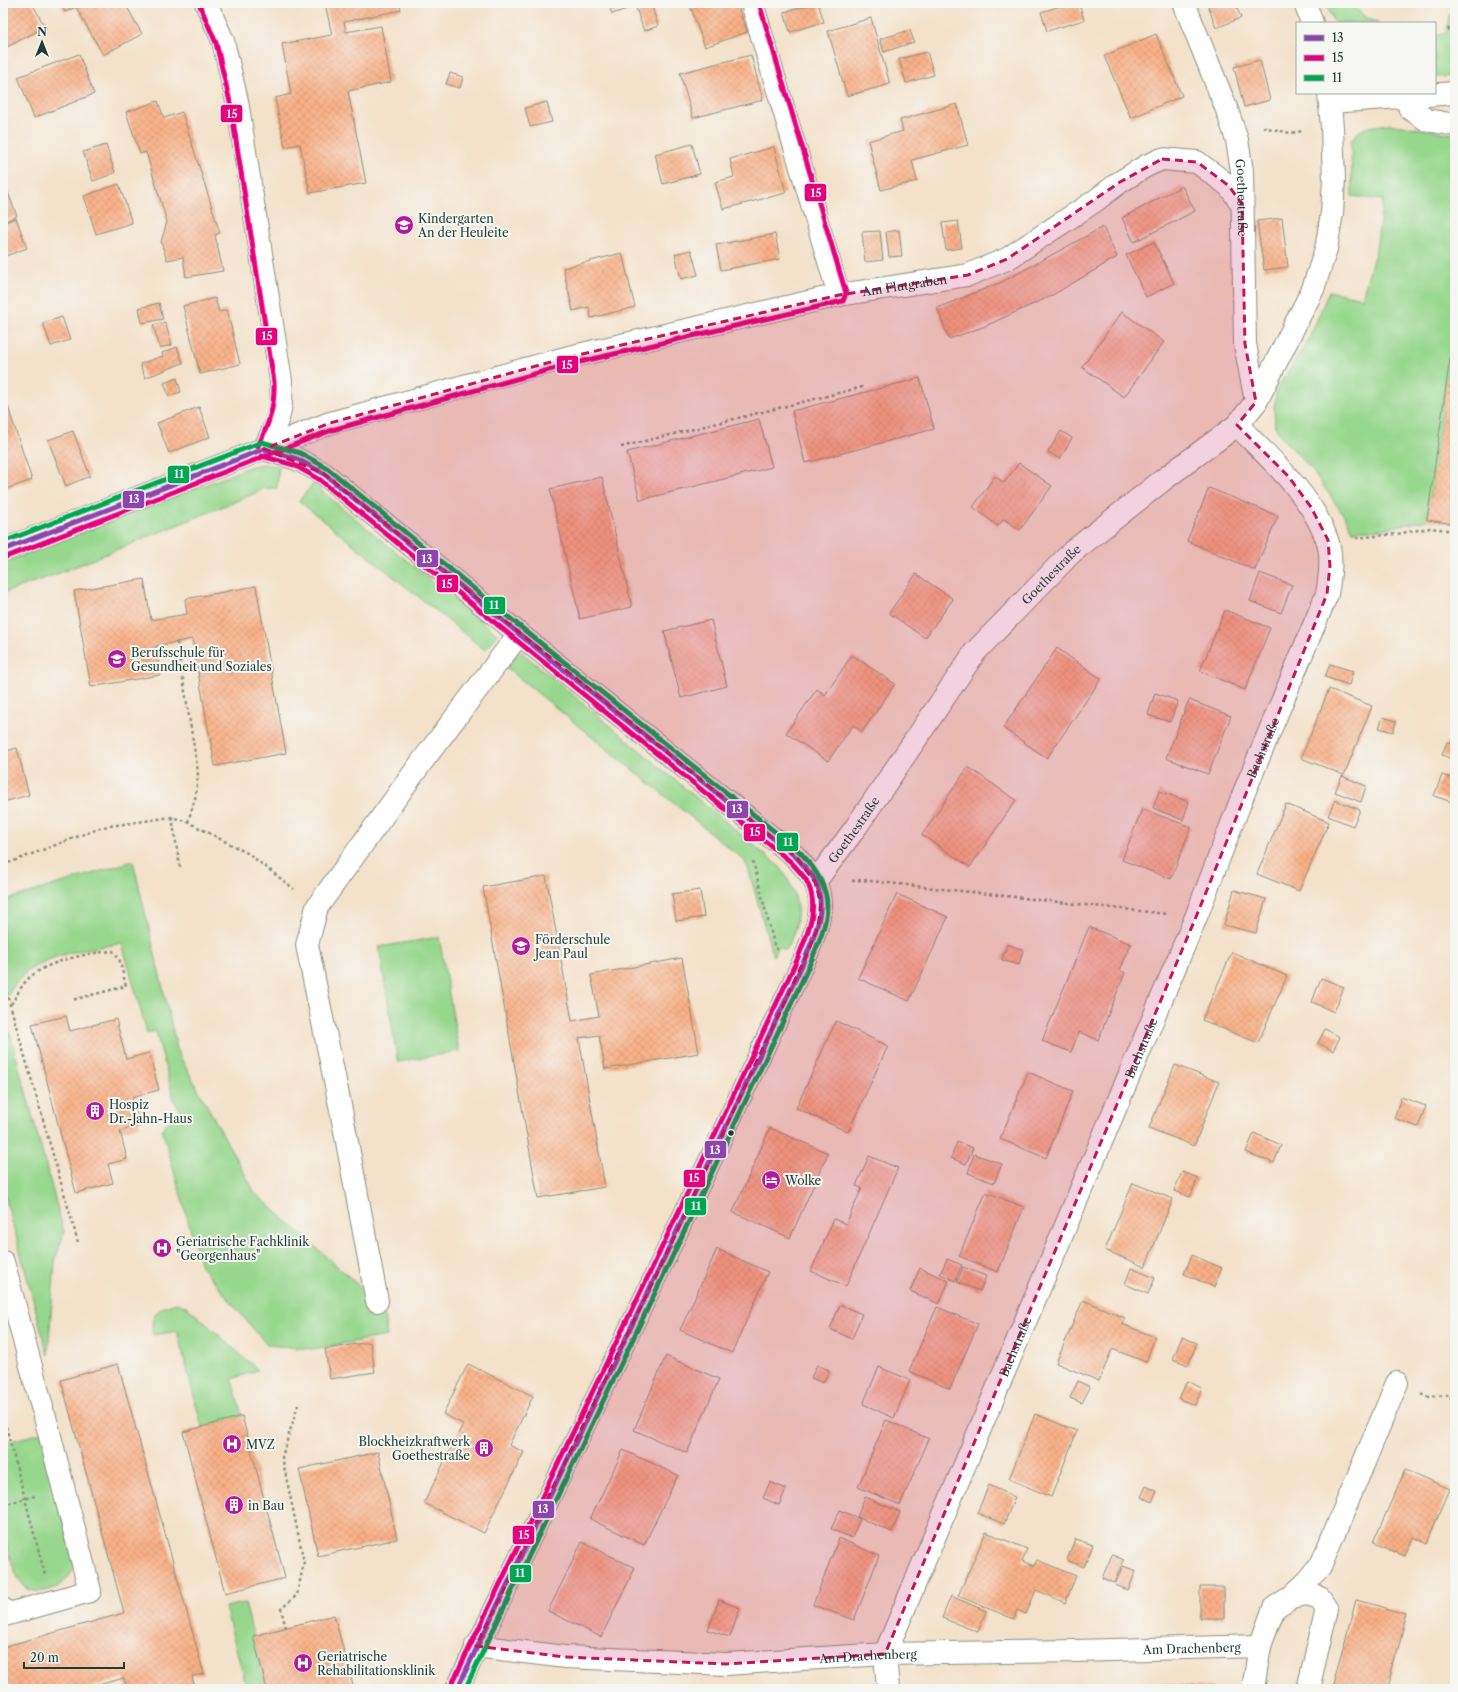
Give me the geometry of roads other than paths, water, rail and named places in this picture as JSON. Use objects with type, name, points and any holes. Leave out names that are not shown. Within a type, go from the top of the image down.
[{"type":"street","points":[[206,3],[223,41],[237,101],[281,381],[282,404],[278,423],[264,449],[297,459],[323,473],[519,634],[796,857],[815,882],[820,904],[818,927],[803,964],[659,1269],[457,1689]]},
{"type":"street","points":[[752,3],[839,296]]},
{"type":"street","name":"Goethestraße","points":[[1184,3],[1227,110],[1237,140],[1242,170],[1246,344],[1256,402]]},
{"type":"street","points":[[1305,3],[1312,22]]},
{"type":"street","points":[[1330,98],[1406,97],[1455,93]]},
{"type":"street","points":[[1406,97],[1410,109],[1427,120],[1455,125]]},
{"type":"street","name":"Goethestraße","points":[[815,882],[854,830],[975,652],[1072,552],[1237,425],[1256,402],[1313,289],[1326,249],[1332,213],[1334,179],[1330,98]]},
{"type":"street","name":"Am Flutgraben","points":[[3,550],[330,423],[565,358],[839,296],[968,275],[1006,259],[1095,201],[1120,182],[1146,166],[1162,159],[1197,162],[1229,186],[1242,204]]},
{"type":"street","name":"Bachstraße","points":[[888,1689],[885,1654],[1196,917],[1246,790],[1327,594],[1330,566],[1328,540],[1310,507],[1288,476],[1237,425]]},
{"type":"street","points":[[377,1300],[342,1110],[307,945],[317,907],[421,763],[519,634]]},
{"type":"street","points":[[3,1262],[64,1488],[90,1592],[5,1615],[3,1609]]},
{"type":"street","points":[[1253,1689],[1260,1646],[1274,1608],[1291,1597],[1308,1581],[1321,1565],[1397,1383]]},
{"type":"street","points":[[1291,1597],[1307,1594],[1320,1598],[1327,1609],[1308,1689]]},
{"type":"street","name":"Am Drachenberg","points":[[473,1654],[726,1664],[885,1654],[1067,1652],[1260,1646]]},
{"type":"street","points":[[473,1654],[474,1689]]},
{"type":"place","name":"Kindergarten An der Heuleite","points":[[404,225]]},
{"type":"place","name":"Berufsschule für Gesundheit und Soziales","points":[[117,659]]},
{"type":"place","name":"Förderschule Jean Paul","points":[[521,946]]},
{"type":"place","name":"Hospiz Dr.-Jahn-Haus","points":[[95,1111]]},
{"type":"place","name":"Wolke","points":[[771,1180]]},
{"type":"place","name":"Geriatrische Fachklinik \"Georgenhaus\"","points":[[162,1248]]},
{"type":"place","name":"MVZ","points":[[232,1444]]},
{"type":"place","name":"Blockheizkraftwerk Goethestraße","points":[[484,1448]]},
{"type":"place","name":"in Bau","points":[[234,1505]]},
{"type":"place","name":"Geriatrische Rehabilitationsklinik","points":[[303,1663]]}]
